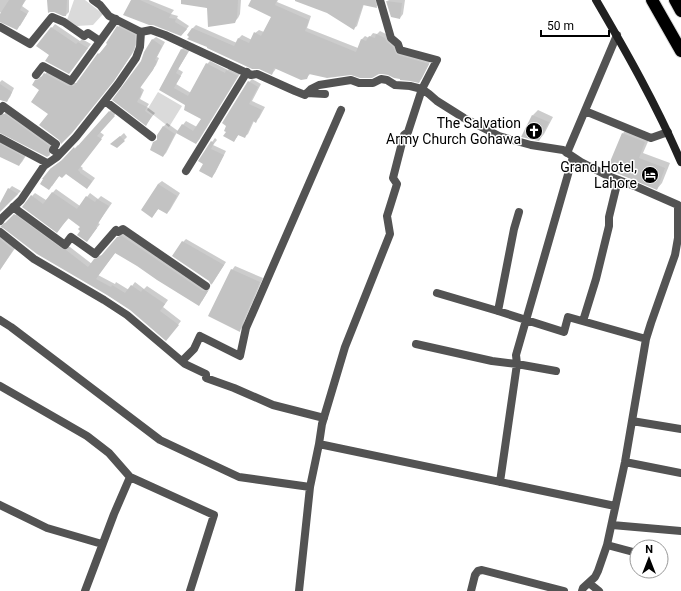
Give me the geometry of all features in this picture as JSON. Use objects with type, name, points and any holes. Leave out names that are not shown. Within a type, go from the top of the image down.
[{"type":"highway","points":[[652,0],[681,51]]},
{"type":"highway","points":[[675,0],[681,11]]},
{"type":"street","points":[[93,0],[100,5],[109,16],[141,32],[151,30],[165,35],[252,75],[257,74],[305,95],[306,93],[325,94]]},
{"type":"street","points":[[299,591],[310,487],[324,418],[345,347],[390,234],[387,216],[397,184],[393,178],[404,135],[408,132],[422,89],[437,60],[400,50],[398,44],[391,38],[380,0]]},
{"type":"street","points":[[596,0],[635,66],[668,132],[681,162]]},
{"type":"street","points":[[0,27],[30,44],[52,17],[64,22],[84,36],[88,33],[100,41]]},
{"type":"street","points":[[36,75],[43,66],[71,81],[116,19]]},
{"type":"street","points":[[0,221],[20,200],[44,166],[48,164],[76,137],[118,84],[136,58],[140,47],[141,32]]},
{"type":"street","points":[[500,482],[517,364],[516,355],[570,155],[585,111],[617,35]]},
{"type":"street","points":[[186,171],[247,72]]},
{"type":"street","points":[[306,93],[319,85],[351,80],[359,83],[373,83],[381,79],[387,80],[395,85],[410,86],[422,89],[437,101],[464,118],[499,136],[563,150],[601,173],[678,205],[678,238],[675,255],[646,339],[625,462],[612,525],[598,572],[582,591]]},
{"type":"street","points":[[105,101],[152,137]]},
{"type":"street","points":[[0,111],[3,106],[56,144],[53,150],[59,154]]},
{"type":"street","points":[[182,361],[194,349],[200,336],[240,356],[246,328],[341,110]]},
{"type":"street","points":[[585,111],[651,138],[668,132]]},
{"type":"street","points":[[0,138],[48,164]]},
{"type":"street","points":[[583,321],[596,279],[618,180]]},
{"type":"street","points":[[13,207],[65,245],[71,237],[95,254],[116,230],[118,232],[123,229],[206,286]]},
{"type":"street","points":[[498,310],[514,228],[519,212]]},
{"type":"street","points":[[0,232],[34,259],[127,315],[185,364],[206,374],[206,378],[273,405],[324,418]]},
{"type":"street","points":[[436,293],[498,310],[564,332],[568,317],[646,339]]},
{"type":"street","points":[[0,320],[160,440],[239,476],[310,487]]},
{"type":"street","points":[[416,344],[492,361],[556,371]]},
{"type":"street","points":[[0,386],[87,436],[109,454],[130,477],[214,515],[190,591]]},
{"type":"street","points":[[632,421],[681,429]]},
{"type":"street","points":[[319,444],[615,506]]},
{"type":"street","points":[[625,462],[681,473]]},
{"type":"street","points":[[85,591],[102,544],[130,477]]},
{"type":"street","points":[[0,505],[47,528],[102,544]]},
{"type":"street","points":[[612,525],[681,531]]},
{"type":"street","points":[[607,545],[629,551]]},
{"type":"street","points":[[471,591],[475,575],[478,571],[482,570],[564,591]]},
{"type":"street","points":[[589,583],[598,591]]},
{"type":"shaded area","points":[[74,0],[85,0],[103,14],[93,25],[77,26],[67,20]]},
{"type":"shaded area","points":[[158,92],[182,106],[169,127],[147,110]]},
{"type":"building","points":[[9,0],[25,0],[20,10],[27,14],[17,30],[0,22],[0,14]]},
{"type":"building","points":[[47,0],[67,0],[66,16],[54,12],[48,13]]},
{"type":"building","points":[[131,0],[140,0],[171,14],[169,18],[176,19],[175,22],[187,29],[181,36],[123,15]]},
{"type":"building","points":[[181,0],[238,0],[237,18],[235,23],[208,27],[207,8],[181,4]]},
{"type":"building","points":[[251,0],[277,0],[275,5],[309,20],[305,31],[356,52],[361,39],[366,41],[369,36],[375,38],[376,34],[385,38],[393,47],[396,54],[429,64],[419,83],[400,80],[382,74],[372,78],[360,78],[351,75],[327,78],[309,74],[307,79],[301,80],[274,68],[272,75],[259,69],[252,69],[187,39],[189,37],[187,35],[192,28],[234,46],[238,38],[249,43],[254,32],[261,36],[271,17],[248,6]]},
{"type":"building","points":[[295,0],[375,0],[377,8],[363,5],[354,30],[327,13]]},
{"type":"building","points":[[386,1],[402,3],[400,19],[391,17]]},
{"type":"building","points":[[117,26],[135,35],[135,46],[131,55],[114,81],[72,133],[61,144],[59,140],[39,125],[48,114],[31,102],[39,90],[32,85],[35,80],[40,79],[44,73],[68,86],[74,86],[98,53],[99,54],[107,44],[106,43]]},
{"type":"building","points":[[51,27],[76,44],[78,42],[88,48],[69,74],[45,61],[49,55],[36,46]]},
{"type":"building","points":[[152,39],[162,46],[155,60],[157,61],[153,70],[140,88],[142,93],[137,102],[147,107],[145,111],[152,116],[146,126],[112,100],[141,61],[144,52]]},
{"type":"building","points":[[181,49],[188,52],[176,73],[181,76],[174,88],[188,96],[206,63],[225,73],[226,70],[238,76],[196,144],[176,133],[182,124],[193,131],[201,119],[184,110],[185,105],[159,90]]},
{"type":"building","points":[[248,81],[258,87],[249,104],[262,110],[256,123],[253,121],[245,138],[238,135],[234,142],[223,136],[226,132],[224,131],[226,126],[222,123]]},
{"type":"building","points":[[0,84],[12,92],[7,102],[0,100]]},
{"type":"building","points":[[109,111],[115,116],[97,136],[102,139],[78,170],[92,181],[87,189],[66,174],[62,178],[59,176],[49,190],[40,184],[50,169],[61,161],[74,147],[75,149]]},
{"type":"building","points":[[5,114],[49,146],[48,150],[50,155],[47,157],[0,133],[0,116]]},
{"type":"building","name":"The Salvation Army Church Gohawa","points":[[532,115],[549,122],[539,141],[521,137]]},
{"type":"building","points":[[163,126],[175,134],[163,157],[150,150],[153,142],[157,140],[157,135]]},
{"type":"building","points":[[622,133],[645,142],[639,158],[665,168],[657,190],[607,169]]},
{"type":"building","points":[[120,136],[125,141],[117,148],[110,144]]},
{"type":"building","points":[[211,141],[214,143],[211,149],[224,155],[212,178],[199,171],[203,164],[198,161]]},
{"type":"building","points":[[0,144],[24,157],[19,166],[0,157]]},
{"type":"building","points":[[158,184],[177,196],[167,214],[158,209],[152,218],[141,210]]},
{"type":"building","points":[[8,188],[18,194],[0,212],[0,203]]},
{"type":"building","points":[[52,192],[77,209],[86,196],[95,202],[97,199],[109,206],[96,227],[97,228],[87,242],[77,235],[80,231],[78,229],[80,227],[68,218],[57,233],[22,207],[31,195],[43,204]]},
{"type":"building","points":[[14,214],[88,267],[94,259],[99,258],[117,237],[122,236],[203,291],[208,291],[199,306],[115,253],[96,279],[111,287],[112,285],[125,293],[131,285],[141,292],[143,289],[165,304],[160,311],[179,325],[166,341],[130,310],[37,254],[0,227]]},
{"type":"building","points":[[0,239],[13,250],[0,270]]},
{"type":"building","points":[[182,241],[224,265],[211,285],[209,281],[172,256]]},
{"type":"building","points":[[231,269],[260,282],[241,326],[240,332],[208,316]]},
{"type":"place","name":"The Salvation Army Church Gohawa","points":[[534,131]]},
{"type":"place","name":"Grand Hotel, Lahore","points":[[650,175]]}]
